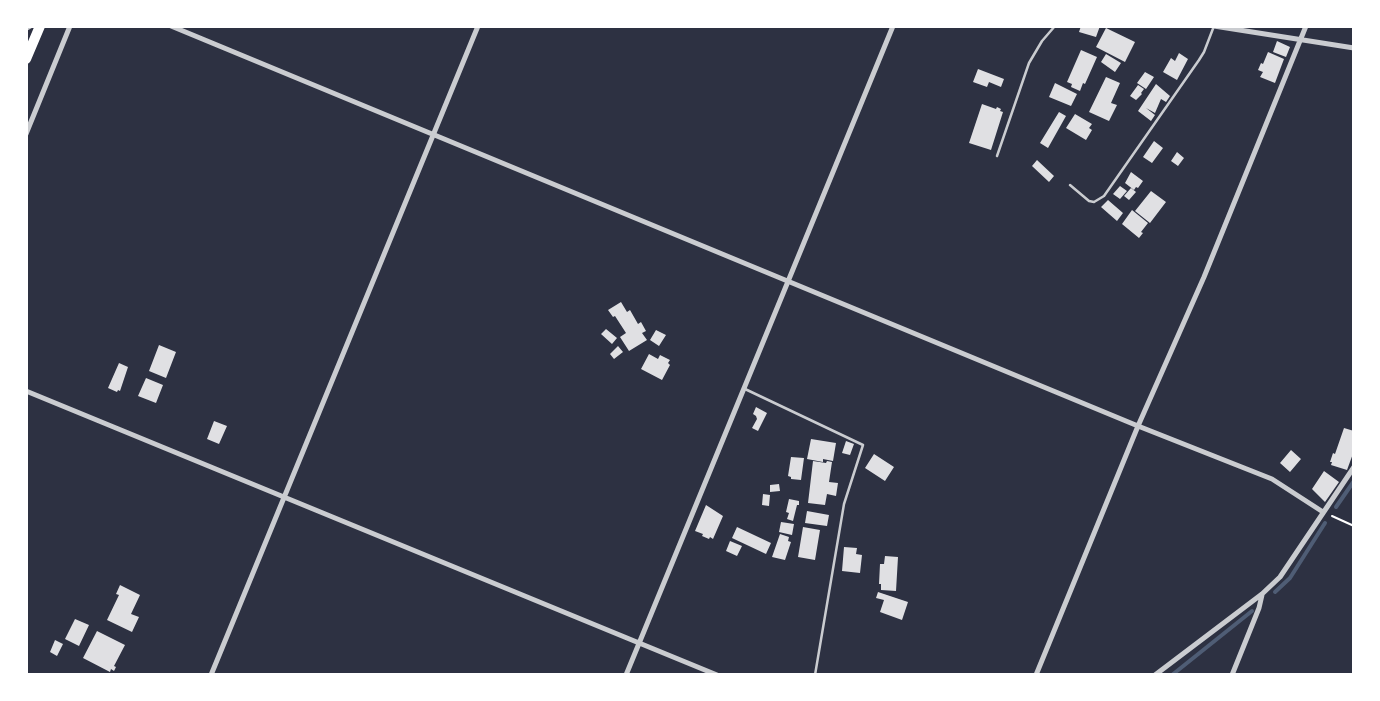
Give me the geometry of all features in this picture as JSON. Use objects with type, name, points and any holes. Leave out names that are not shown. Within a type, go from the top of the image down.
[{"type":"highway","points":[[26,58],[40,26]]},
{"type":"street","points":[[26,134],[70,26]]},
{"type":"street","points":[[171,26],[787,282],[1272,479],[1323,512]]},
{"type":"street","points":[[211,675],[478,26]]},
{"type":"street","points":[[626,675],[893,26]]},
{"type":"street","points":[[1214,26],[1354,48]]},
{"type":"street","points":[[1036,675],[1138,426],[1204,276],[1306,26]]},
{"type":"street","points":[[26,391],[717,675]]},
{"type":"street","points":[[1155,675],[1262,594],[1285,570],[1354,467]]},
{"type":"street","points":[[1232,675],[1262,594]]},
{"type":"lane","points":[[26,30],[33,26]]},
{"type":"lane","points":[[997,156],[1029,63],[1042,41],[1055,26]]},
{"type":"lane","points":[[1070,185],[1089,201],[1094,202],[1104,196],[1198,60],[1214,26]]},
{"type":"lane","points":[[745,389],[863,445],[844,504],[815,675]]},
{"type":"path","points":[[1323,512],[1354,526]]},
{"type":"building","points":[[1081,26],[1100,26],[1096,37],[1079,32]]},
{"type":"building","points":[[1106,28],[1135,42],[1125,62],[1096,47]]},
{"type":"building","points":[[1277,41],[1290,47],[1286,57],[1273,52]]},
{"type":"building","points":[[1081,50],[1097,57],[1080,91],[1071,87],[1072,84],[1067,82]]},
{"type":"building","points":[[1268,52],[1284,59],[1275,83],[1260,77],[1263,72],[1258,70]]},
{"type":"building","points":[[1179,53],[1188,59],[1177,80],[1163,72],[1171,58],[1175,61]]},
{"type":"building","points":[[1106,54],[1121,63],[1115,72],[1101,62]]},
{"type":"building","points":[[978,69],[1004,79],[1001,87],[989,82],[987,87],[973,82]]},
{"type":"building","points":[[1145,72],[1154,77],[1146,89],[1137,83]]},
{"type":"building","points":[[1106,77],[1120,83],[1111,103],[1117,105],[1109,121],[1089,112]]},
{"type":"building","points":[[1055,83],[1077,94],[1071,106],[1049,97]]},
{"type":"building","points":[[1156,84],[1170,96],[1166,102],[1161,99],[1155,113],[1146,108],[1155,115],[1151,121],[1138,111]]},
{"type":"building","points":[[1138,85],[1144,89],[1136,100],[1130,96]]},
{"type":"building","points":[[982,104],[996,109],[997,107],[1003,112],[991,150],[969,143]]},
{"type":"building","points":[[1059,112],[1066,116],[1048,148],[1040,143]]},
{"type":"building","points":[[1075,114],[1092,124],[1089,128],[1092,130],[1086,140],[1066,128]]},
{"type":"building","points":[[1154,141],[1163,148],[1152,163],[1143,157]]},
{"type":"building","points":[[1177,152],[1184,158],[1178,166],[1171,161]]},
{"type":"building","points":[[1037,160],[1054,176],[1049,182],[1032,166]]},
{"type":"building","points":[[1131,172],[1143,181],[1134,190],[1125,183]]},
{"type":"building","points":[[1120,186],[1127,191],[1120,199],[1113,194]]},
{"type":"building","points":[[1131,188],[1136,192],[1129,200],[1124,196]]},
{"type":"building","points":[[1151,191],[1166,202],[1150,223],[1135,211]]},
{"type":"building","points":[[1108,200],[1123,213],[1117,221],[1101,207]]},
{"type":"building","points":[[1132,210],[1148,223],[1139,238],[1122,224]]},
{"type":"building","points":[[621,302],[627,312],[630,310],[638,324],[641,322],[646,331],[642,333],[647,340],[629,351],[620,337],[626,333],[615,316],[613,317],[608,310]]},
{"type":"building","points":[[606,329],[617,338],[612,344],[601,334]]},
{"type":"building","points":[[656,330],[666,335],[659,346],[650,340]]},
{"type":"building","points":[[159,345],[176,352],[166,378],[149,371]]},
{"type":"building","points":[[618,346],[623,352],[614,359],[610,354]]},
{"type":"building","points":[[649,354],[658,359],[660,355],[670,360],[668,363],[670,365],[662,380],[641,369]]},
{"type":"building","points":[[119,363],[128,367],[120,391],[118,390],[117,392],[108,388]]},
{"type":"building","points":[[146,378],[163,385],[156,403],[138,396]]},
{"type":"building","points":[[756,407],[767,413],[758,431],[752,428],[757,419],[753,414]]},
{"type":"building","points":[[214,421],[227,426],[219,444],[207,439]]},
{"type":"building","points":[[1344,428],[1354,431],[1354,451],[1347,470],[1331,465],[1332,462],[1330,462],[1333,453],[1335,454]]},
{"type":"building","points":[[811,439],[836,443],[833,461],[823,459],[823,462],[807,459]]},
{"type":"building","points":[[846,441],[854,444],[850,455],[842,453]]},
{"type":"building","points":[[1291,450],[1301,459],[1290,472],[1280,463]]},
{"type":"building","points":[[874,454],[894,467],[885,481],[865,468]]},
{"type":"building","points":[[791,457],[804,458],[801,480],[791,479],[788,476]]},
{"type":"building","points":[[813,461],[832,462],[829,482],[838,483],[836,496],[827,494],[825,505],[808,503]]},
{"type":"building","points":[[1324,471],[1339,482],[1325,502],[1312,489]]},
{"type":"building","points":[[779,484],[780,491],[770,492],[770,485]]},
{"type":"building","points":[[763,494],[770,495],[769,506],[762,505]]},
{"type":"building","points":[[789,499],[799,501],[793,521],[787,519],[789,513],[786,512]]},
{"type":"building","points":[[706,505],[723,516],[713,539],[702,536],[703,534],[695,531]]},
{"type":"building","points":[[807,511],[829,515],[827,526],[805,523]]},
{"type":"building","points":[[781,522],[794,524],[792,535],[779,532]]},
{"type":"building","points":[[737,527],[771,543],[766,554],[732,538]]},
{"type":"building","points":[[803,527],[820,530],[815,560],[798,557]]},
{"type":"building","points":[[780,534],[789,537],[788,541],[791,542],[785,560],[772,557]]},
{"type":"building","points":[[730,541],[742,546],[737,556],[726,551]]},
{"type":"building","points":[[844,547],[857,548],[856,554],[862,555],[860,573],[842,571]]},
{"type":"building","points":[[885,556],[898,557],[896,591],[881,590],[881,584],[879,584],[880,564],[884,564]]},
{"type":"building","points":[[120,585],[140,595],[131,614],[139,617],[132,632],[107,620],[119,595],[116,594]]},
{"type":"building","points":[[878,592],[908,602],[902,620],[880,612],[884,600],[876,598]]},
{"type":"building","points":[[75,619],[89,625],[79,646],[65,639]]},
{"type":"building","points":[[97,631],[125,645],[114,666],[116,667],[114,671],[111,669],[110,672],[83,658]]},
{"type":"building","points":[[55,640],[63,644],[57,656],[50,652]]},
{"type":"waterway","points":[[1336,507],[1354,481]]},
{"type":"waterway","points":[[1275,592],[1290,578],[1325,523]]},
{"type":"waterway","points":[[1172,675],[1252,611]]}]
